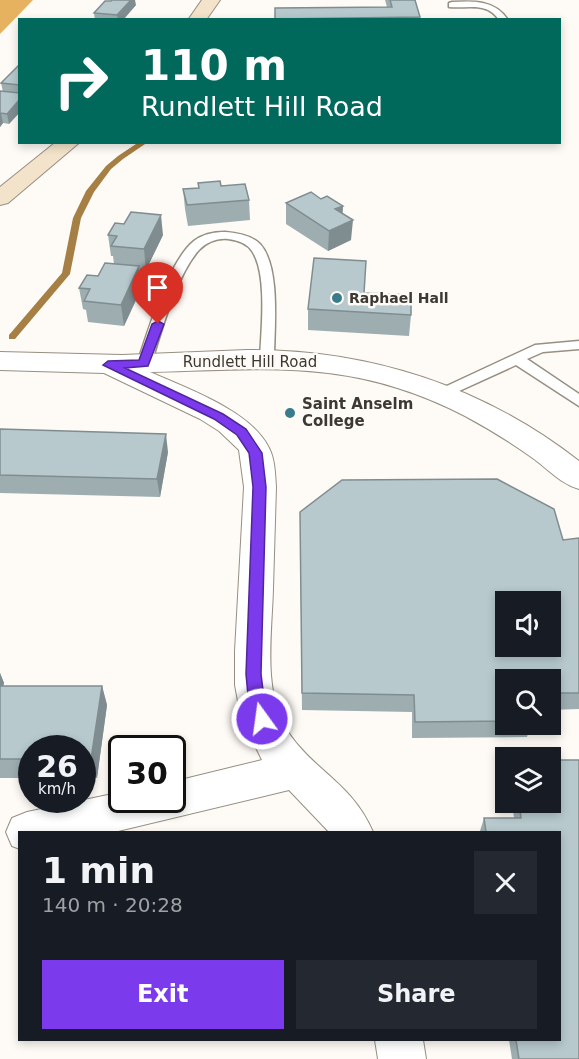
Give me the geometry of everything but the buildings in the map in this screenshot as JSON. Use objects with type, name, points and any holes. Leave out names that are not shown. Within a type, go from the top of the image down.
[{"type":"street","points":[[198,18],[211,0]]},
{"type":"street","points":[[0,198],[68,144]]},
{"type":"street","name":"Rundlett Hill Road","points":[[0,361],[108,365],[267,360],[343,365],[386,374],[441,394],[542,449],[579,478]]},
{"type":"street","points":[[108,365],[219,416],[242,432],[252,445],[259,468],[260,487],[253,674],[255,695],[266,732],[295,770],[330,801],[351,831]]},
{"type":"street","points":[[32,831],[180,799],[295,770]]},
{"type":"street","points":[[0,839],[18,834]]},
{"type":"street","points":[[399,1041],[402,1059]]},
{"type":"lane","points":[[452,6],[492,4],[499,8],[503,18]]},
{"type":"lane","points":[[144,364],[172,290],[193,249],[210,238],[227,235],[245,239],[254,244],[262,260],[266,284],[267,360]]},
{"type":"lane","points":[[441,394],[540,348],[579,345]]},
{"type":"lane","points":[[516,358],[579,401]]},
{"type":"shaded area","points":[[0,0],[33,0],[0,34]]},
{"type":"waterway","points":[[12,337],[66,274],[77,218],[90,191],[109,168],[141,144]]},
{"type":"place","name":"Raphael Hall","points":[[337,298]]},
{"type":"place","name":"Saint Anselm College","points":[[290,413]]},
{"type":"route","points":[[158,324],[144,364],[108,365],[219,416],[234,426],[252,445],[259,468],[253,674],[257,706],[262,719]]}]
